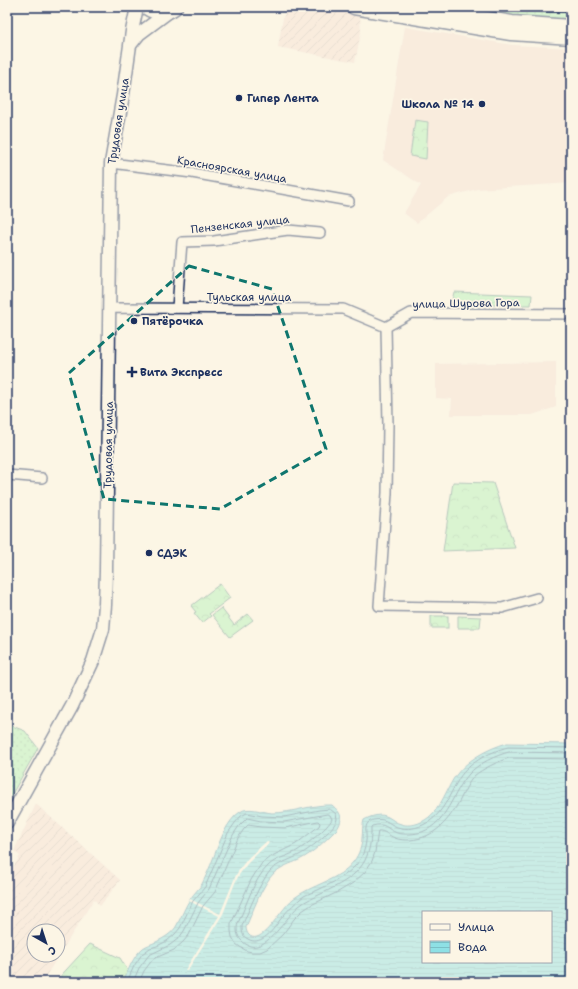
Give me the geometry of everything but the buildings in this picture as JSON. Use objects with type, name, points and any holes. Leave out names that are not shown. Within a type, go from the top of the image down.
[{"type":"main road","name":"Трудовая улица","points":[[7,823],[72,706],[93,661],[102,629],[105,605],[106,570],[111,163],[137,7]]},
{"type":"main road","points":[[146,7],[153,11],[162,12],[175,7]]},
{"type":"main road","points":[[130,45],[139,34],[175,7]]},
{"type":"main road","points":[[354,7],[511,33],[571,37]]},
{"type":"main road","points":[[413,7],[512,23],[571,27]]},
{"type":"street","name":"Красноярская улица","points":[[111,163],[192,173],[349,201]]},
{"type":"street","name":"Пензенская улица","points":[[177,308],[182,242],[214,241],[288,230],[320,232]]},
{"type":"street","name":"Тульская улица","points":[[109,309],[343,309],[386,327]]},
{"type":"street","name":"улица Шурова Гора","points":[[386,327],[411,313],[571,314]]},
{"type":"street","points":[[386,327],[388,425],[387,493],[379,606],[502,608],[538,598]]},
{"type":"street","points":[[7,475],[42,478]]},
{"type":"highlighted area","points":[[189,266],[272,289],[326,449],[220,509],[104,499],[69,373]]},
{"type":"shaded area","points":[[288,7],[310,7],[360,15],[361,32],[355,62],[278,47],[283,18]]},
{"type":"shaded area","name":"Школа № 14","points":[[405,27],[512,45],[571,48],[571,183],[477,189],[448,197],[417,223],[404,213],[421,185],[383,160]]},
{"type":"shaded area","points":[[556,362],[556,407],[532,415],[451,415],[452,399],[436,398],[436,364]]},
{"type":"shaded area","points":[[36,804],[120,880],[100,906],[94,899],[66,944],[66,923],[26,923],[26,963],[54,963],[42,982],[7,982],[7,878],[20,856],[14,851]]},
{"type":"green space","points":[[461,7],[571,7],[571,19],[522,18]]},
{"type":"green space","points":[[415,120],[428,122],[426,159],[410,156]]},
{"type":"green space","points":[[454,292],[532,295],[531,305],[451,305]]},
{"type":"green space","points":[[453,482],[493,483],[515,548],[443,551]]},
{"type":"green space","points":[[220,584],[230,598],[209,614],[211,616],[202,623],[194,613],[196,612],[191,606]]},
{"type":"green space","points":[[221,608],[234,625],[248,614],[253,620],[230,637],[212,615]]},
{"type":"green space","points":[[431,616],[448,616],[448,628],[431,628]]},
{"type":"green space","points":[[458,616],[481,617],[480,628],[458,628]]},
{"type":"green space","points":[[7,724],[25,731],[38,748],[7,803]]},
{"type":"green space","points":[[90,944],[120,958],[128,971],[123,982],[55,982]]},
{"type":"water","points":[[507,743],[571,744],[571,982],[123,982],[139,951],[165,937],[175,928],[189,901],[202,884],[227,827],[235,816],[243,810],[251,809],[280,813],[317,806],[332,805],[338,811],[341,819],[337,829],[319,846],[299,860],[286,865],[274,873],[270,878],[258,898],[246,927],[249,935],[252,937],[257,937],[262,935],[271,926],[284,908],[293,899],[333,878],[348,868],[360,850],[364,820],[373,816],[382,815],[403,825],[412,825],[426,819],[432,815],[440,804],[454,778],[459,772],[471,761],[485,752]]},
{"type":"pier","points":[[267,841],[269,843],[247,864],[239,875],[223,914],[187,971],[185,970],[219,916],[189,901],[190,899],[220,914],[236,875],[241,867],[249,857]]},
{"type":"railway","points":[[507,7],[538,11],[571,12]]},
{"type":"place","name":"Гипер Лента","points":[[239,98]]},
{"type":"place","name":"Школа № 14","points":[[482,104]]},
{"type":"place","name":"Пятёрочка","points":[[134,321]]},
{"type":"place","name":"Вита Экспресс","points":[[132,372]]},
{"type":"place","name":"СДЭК","points":[[149,553]]}]
